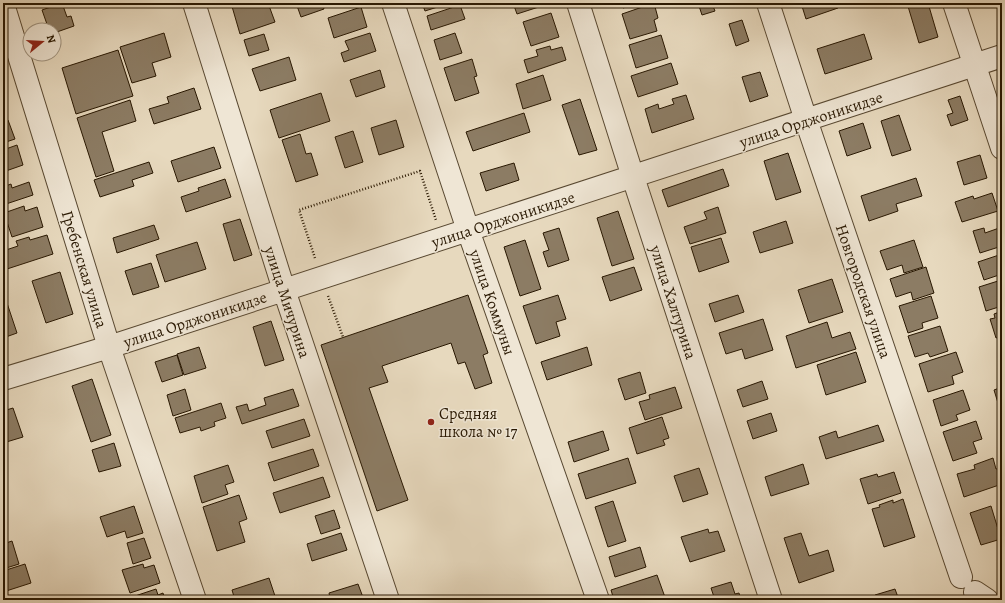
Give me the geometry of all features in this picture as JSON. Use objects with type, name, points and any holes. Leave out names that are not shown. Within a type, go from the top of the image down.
[{"type":"street","name":"улица Мичурина","points":[[194,3],[284,290],[388,600]]},
{"type":"street","name":"улица Коммуны","points":[[392,3],[468,230],[598,600]]},
{"type":"street","name":"улица Халтурина","points":[[578,3],[771,600]]},
{"type":"street","name":"Новгородская улица","points":[[768,3],[806,120],[974,590]]},
{"type":"street","points":[[954,3],[1002,148]]},
{"type":"street","name":"Гребенская улица","points":[[3,4],[109,347],[195,600]]},
{"type":"street","name":"улица Орджоникидзе","points":[[3,379],[109,347],[1002,56]]},
{"type":"path","points":[[317,265],[299,210],[420,171],[438,226]]},
{"type":"building","points":[[62,3],[67,17],[71,16],[74,26],[62,30],[62,22],[46,22],[42,10]]},
{"type":"building","points":[[231,3],[268,3],[275,22],[240,34]]},
{"type":"building","points":[[296,3],[322,3],[324,9],[301,17]]},
{"type":"building","points":[[422,3],[446,3],[447,4],[425,11]]},
{"type":"building","points":[[513,3],[548,3],[548,4],[517,14]]},
{"type":"building","points":[[609,3],[620,3],[610,6]]},
{"type":"building","points":[[621,3],[640,3],[623,8]]},
{"type":"building","points":[[654,3],[658,18],[654,20],[657,31],[630,39],[622,14]]},
{"type":"building","points":[[698,3],[721,3],[713,6],[715,11],[702,15]]},
{"type":"building","points":[[801,3],[836,3],[838,8],[806,19]]},
{"type":"building","points":[[907,3],[928,3],[938,37],[919,43]]},
{"type":"building","points":[[998,3],[1002,3],[1002,14],[1001,14]]},
{"type":"building","points":[[460,5],[465,19],[431,30],[427,16]]},
{"type":"building","points":[[361,7],[367,27],[334,38],[328,18]]},
{"type":"building","points":[[551,13],[559,37],[531,46],[523,22]]},
{"type":"building","points":[[742,20],[749,41],[736,46],[729,24]]},
{"type":"building","points":[[164,33],[171,57],[152,63],[156,76],[132,83],[120,47]]},
{"type":"building","points":[[370,33],[376,51],[344,62],[341,53],[349,50],[345,41]]},
{"type":"building","points":[[455,33],[462,53],[440,60],[434,40]]},
{"type":"building","points":[[264,34],[269,50],[249,56],[244,40]]},
{"type":"building","points":[[864,34],[872,59],[825,74],[817,49]]},
{"type":"building","points":[[661,35],[668,58],[636,68],[629,45]]},
{"type":"building","points":[[550,46],[551,50],[562,47],[566,60],[528,73],[524,60],[538,56],[536,50]]},
{"type":"building","points":[[118,50],[133,96],[76,114],[62,68]]},
{"type":"building","points":[[289,57],[296,80],[260,91],[252,69]]},
{"type":"building","points":[[472,59],[477,76],[474,77],[479,93],[455,101],[444,68]]},
{"type":"building","points":[[671,63],[678,84],[638,97],[631,76]]},
{"type":"building","points":[[380,70],[385,87],[356,97],[350,80]]},
{"type":"building","points":[[760,72],[768,96],[750,102],[742,77]]},
{"type":"building","points":[[543,75],[551,100],[523,109],[516,84]]},
{"type":"building","points":[[194,88],[201,109],[154,124],[149,109],[169,103],[167,97]]},
{"type":"building","points":[[321,93],[330,121],[279,138],[270,110]]},
{"type":"building","points":[[686,95],[694,119],[652,133],[645,109],[658,104],[659,109],[674,104],[672,99]]},
{"type":"building","points":[[960,96],[968,120],[951,126],[947,115],[953,113],[948,100]]},
{"type":"building","points":[[580,99],[597,150],[579,155],[562,105]]},
{"type":"building","points":[[130,100],[136,121],[102,132],[114,171],[96,177],[77,118]]},
{"type":"building","points":[[524,113],[530,132],[473,151],[466,132]]},
{"type":"building","points":[[899,115],[911,150],[892,156],[881,121]]},
{"type":"building","points":[[8,120],[15,139],[3,143],[3,122]]},
{"type":"building","points":[[396,120],[404,147],[379,155],[371,128]]},
{"type":"building","points":[[863,123],[871,148],[847,156],[839,131]]},
{"type":"building","points":[[353,131],[363,162],[345,168],[335,137]]},
{"type":"building","points":[[300,134],[306,154],[311,153],[318,175],[296,182],[282,140]]},
{"type":"building","points":[[17,145],[23,165],[3,172],[3,150]]},
{"type":"building","points":[[214,147],[221,168],[178,182],[171,161]]},
{"type":"building","points":[[788,153],[801,192],[776,200],[764,161]]},
{"type":"building","points":[[980,155],[987,178],[964,185],[957,162]]},
{"type":"building","points":[[149,162],[153,173],[132,180],[134,186],[100,197],[94,180]]},
{"type":"building","points":[[514,163],[519,180],[486,191],[480,173]]},
{"type":"building","points":[[723,169],[729,186],[668,207],[662,190]]},
{"type":"building","points":[[916,178],[922,196],[896,204],[898,211],[869,221],[861,196]]},
{"type":"building","points":[[225,179],[231,197],[186,212],[181,197],[199,191],[198,188]]},
{"type":"building","points":[[29,182],[33,195],[3,205],[3,187],[11,184],[12,188]]},
{"type":"building","points":[[992,193],[998,211],[962,222],[955,202],[973,196],[974,199]]},
{"type":"building","points":[[24,206],[25,211],[37,207],[43,227],[12,237],[4,213]]},
{"type":"building","points":[[718,207],[726,233],[690,244],[684,227],[707,219],[704,212]]},
{"type":"building","points":[[618,211],[634,259],[612,266],[597,218]]},
{"type":"building","points":[[240,219],[252,255],[234,261],[223,224]]},
{"type":"building","points":[[786,221],[793,243],[760,253],[753,232]]},
{"type":"building","points":[[154,225],[159,239],[117,253],[113,238]]},
{"type":"building","points":[[1002,227],[1002,246],[980,253],[973,231],[984,228],[985,233]]},
{"type":"building","points":[[559,228],[569,260],[548,267],[543,252],[549,250],[543,233]]},
{"type":"building","points":[[47,235],[53,254],[7,269],[3,251],[18,246],[16,241],[29,237],[30,240]]},
{"type":"building","points":[[721,238],[729,262],[699,272],[691,247]]},
{"type":"building","points":[[525,240],[541,289],[520,296],[504,247]]},
{"type":"building","points":[[914,240],[923,267],[904,273],[902,265],[887,270],[880,251]]},
{"type":"building","points":[[197,242],[206,269],[165,282],[156,255]]},
{"type":"building","points":[[1002,254],[1002,274],[984,280],[978,262]]},
{"type":"building","points":[[151,263],[159,287],[133,295],[125,271]]},
{"type":"building","points":[[634,267],[642,290],[610,301],[602,277]]},
{"type":"building","points":[[926,267],[934,293],[913,300],[911,292],[896,297],[890,279]]},
{"type":"building","points":[[60,272],[73,314],[46,323],[32,281]]},
{"type":"building","points":[[832,279],[843,312],[809,323],[798,290]]},
{"type":"building","points":[[998,281],[1001,288],[1002,287],[1002,306],[986,311],[979,287]]},
{"type":"building","points":[[3,291],[17,333],[3,338]]},
{"type":"building","points":[[468,295],[488,353],[483,355],[492,383],[475,389],[465,362],[458,364],[451,343],[382,366],[388,382],[369,388],[408,500],[377,511],[321,345]]},
{"type":"building","points":[[558,295],[566,319],[556,322],[560,336],[536,344],[523,306]]},
{"type":"building","points":[[738,295],[744,312],[715,322],[709,304]]},
{"type":"building","points":[[931,296],[938,318],[922,323],[923,328],[908,333],[899,306]]},
{"type":"building","points":[[1002,311],[1002,336],[996,338],[990,319],[995,318],[994,314]]},
{"type":"building","points":[[763,319],[773,350],[745,359],[742,349],[726,354],[719,333]]},
{"type":"building","points":[[271,321],[284,360],[265,366],[253,327]]},
{"type":"building","points":[[827,322],[832,338],[850,332],[856,349],[796,368],[786,336]]},
{"type":"building","points":[[940,326],[948,351],[930,357],[928,353],[915,357],[908,336]]},
{"type":"building","points":[[199,347],[206,368],[184,375],[177,354]]},
{"type":"building","points":[[587,347],[592,365],[547,380],[541,362]]},
{"type":"building","points":[[856,352],[866,382],[826,395],[817,365]]},
{"type":"building","points":[[956,352],[963,372],[952,376],[954,384],[928,392],[919,364]]},
{"type":"building","points":[[177,355],[183,375],[162,382],[155,362]]},
{"type":"building","points":[[640,372],[646,393],[625,400],[618,379]]},
{"type":"building","points":[[92,379],[111,435],[91,442],[72,386]]},
{"type":"building","points":[[762,381],[768,399],[743,407],[737,390]]},
{"type":"building","points":[[675,387],[682,408],[645,420],[639,402],[650,399],[649,395]]},
{"type":"building","points":[[1002,387],[1002,401],[998,403],[994,390]]},
{"type":"building","points":[[185,389],[191,410],[173,416],[167,395]]},
{"type":"building","points":[[293,389],[299,406],[242,424],[236,407],[247,404],[249,411],[266,405],[264,398]]},
{"type":"building","points":[[963,390],[970,410],[956,415],[958,420],[941,426],[933,400]]},
{"type":"building","points":[[221,403],[226,418],[214,422],[215,426],[201,431],[200,427],[180,433],[175,418]]},
{"type":"building","points":[[13,408],[23,437],[3,443],[3,411]]},
{"type":"building","points":[[771,413],[777,431],[753,439],[747,421]]},
{"type":"building","points":[[662,417],[669,438],[663,440],[665,445],[637,454],[629,428]]},
{"type":"building","points":[[304,419],[310,436],[272,448],[266,431]]},
{"type":"building","points":[[976,421],[982,439],[973,442],[977,453],[953,461],[943,432]]},
{"type":"building","points":[[878,425],[884,441],[826,459],[819,437],[836,431],[838,438]]},
{"type":"building","points":[[603,431],[609,450],[574,462],[568,442]]},
{"type":"building","points":[[114,443],[121,466],[99,472],[92,450]]},
{"type":"building","points":[[313,449],[319,466],[274,481],[268,463]]},
{"type":"building","points":[[628,458],[636,483],[586,499],[578,474]]},
{"type":"building","points":[[993,458],[996,469],[1002,468],[1002,484],[964,497],[957,474],[975,469],[974,465]]},
{"type":"building","points":[[803,464],[809,484],[771,496],[765,477]]},
{"type":"building","points":[[228,465],[234,482],[225,485],[228,494],[202,503],[194,476]]},
{"type":"building","points":[[699,468],[708,494],[683,502],[674,476]]},
{"type":"building","points":[[894,472],[901,493],[868,504],[860,479],[877,474],[878,477]]},
{"type":"building","points":[[323,477],[330,497],[280,513],[273,493]]},
{"type":"building","points":[[239,495],[247,519],[239,522],[245,542],[217,551],[203,507]]},
{"type":"building","points":[[903,499],[915,537],[884,547],[872,509],[880,507],[879,505],[893,500],[893,503]]},
{"type":"building","points":[[613,501],[626,541],[608,547],[595,507]]},
{"type":"building","points":[[134,506],[143,533],[127,538],[125,531],[107,537],[100,517]]},
{"type":"building","points":[[991,506],[1001,539],[981,545],[970,513]]},
{"type":"building","points":[[334,510],[340,528],[321,534],[315,516]]},
{"type":"building","points":[[708,529],[709,533],[718,531],[725,551],[690,562],[681,537]]},
{"type":"building","points":[[341,533],[347,550],[312,561],[307,544]]},
{"type":"building","points":[[801,533],[809,556],[828,550],[834,571],[799,583],[784,538]]},
{"type":"building","points":[[144,538],[151,558],[133,564],[127,543]]},
{"type":"building","points":[[12,541],[19,564],[3,569],[3,544]]},
{"type":"building","points":[[640,547],[646,567],[615,577],[609,557]]},
{"type":"building","points":[[25,564],[31,583],[3,592],[3,571]]},
{"type":"building","points":[[143,564],[144,568],[154,565],[160,583],[130,593],[122,570]]},
{"type":"building","points":[[657,575],[666,600],[614,600],[611,590]]},
{"type":"building","points":[[269,578],[275,596],[262,600],[235,600],[232,590]]},
{"type":"building","points":[[731,582],[735,594],[739,593],[741,600],[715,600],[711,588]]},
{"type":"building","points":[[358,584],[364,600],[323,600],[330,598],[329,593]]},
{"type":"building","points":[[156,589],[158,595],[163,593],[165,600],[133,600],[132,597]]},
{"type":"building","points":[[895,589],[899,600],[876,600],[875,595]]},
{"type":"place","name":"Средняя школа № 17","points":[[431,422]]}]
